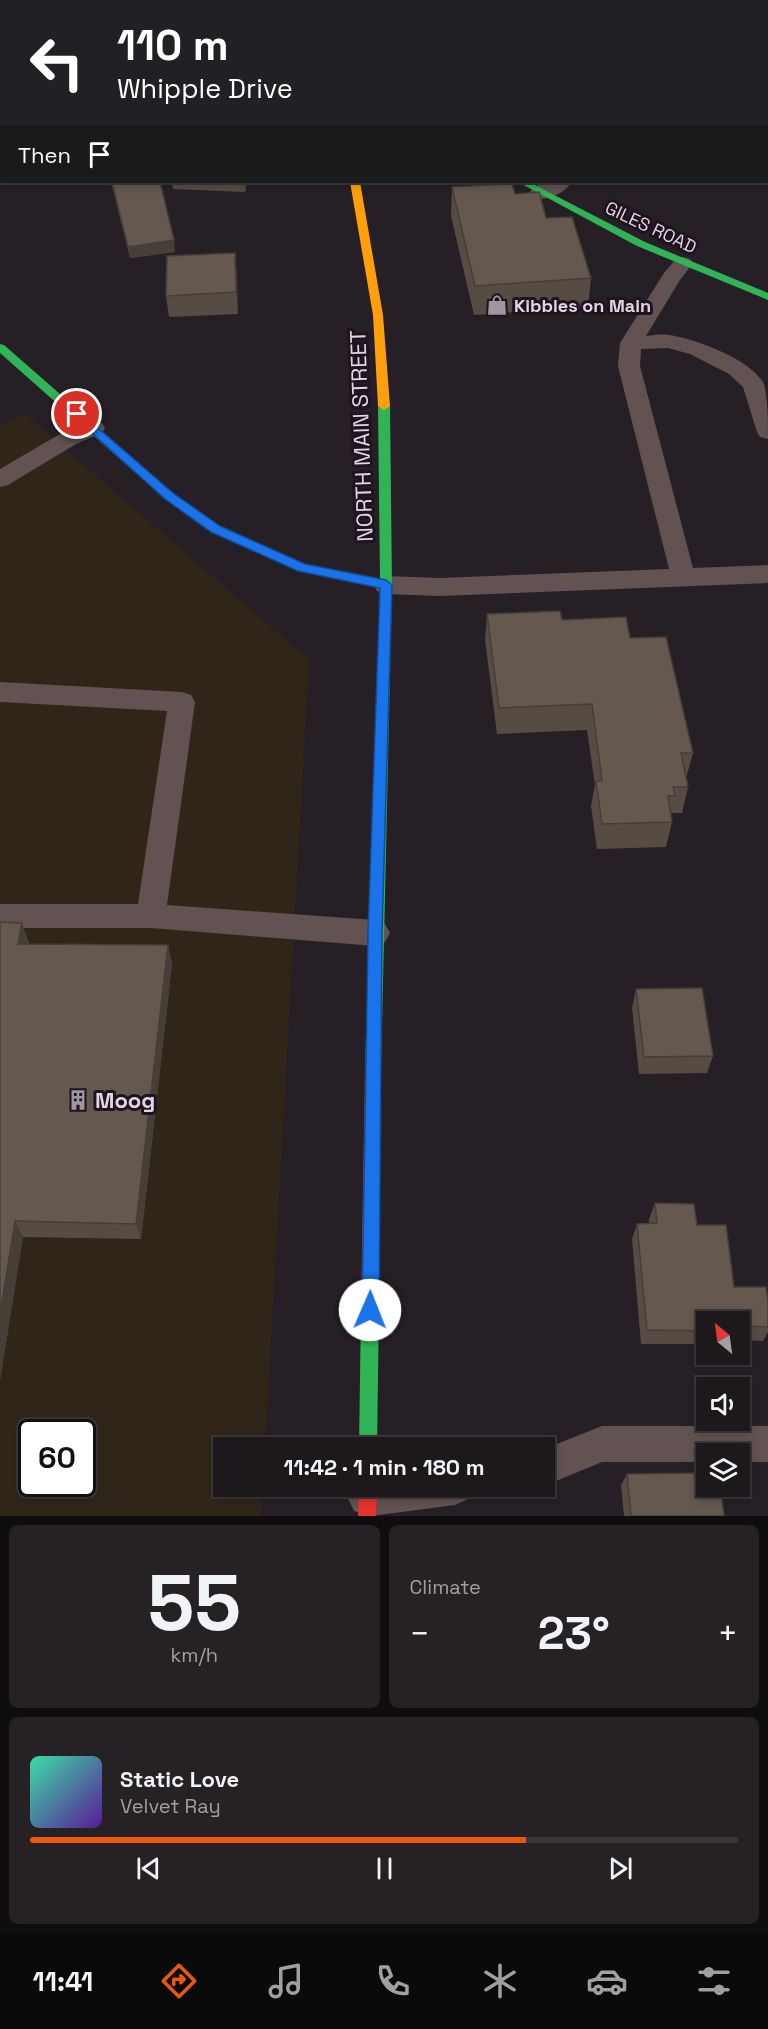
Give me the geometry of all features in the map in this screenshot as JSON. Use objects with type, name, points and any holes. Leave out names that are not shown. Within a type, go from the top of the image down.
[{"type":"main road","name":"NORTH MAIN STREET","points":[[355,183],[378,315],[384,411],[386,585],[375,933],[368,1437]]},
{"type":"main road","name":"GILES ROAD","points":[[541,185],[683,263],[768,297]]},
{"type":"main road","points":[[0,347],[169,496],[215,529],[302,568],[386,585]]},
{"type":"lane","points":[[683,263],[671,277],[631,344],[629,366],[683,578]]},
{"type":"lane","points":[[631,344],[668,341],[698,350],[737,369],[753,384],[768,432]]},
{"type":"lane","points":[[0,479],[68,439],[94,428]]},
{"type":"lane","points":[[386,585],[440,587],[768,574]]},
{"type":"lane","points":[[0,692],[182,702],[151,916]]},
{"type":"lane","points":[[0,916],[151,916],[375,933]]},
{"type":"lane","points":[[555,1463],[602,1444],[768,1444]]},
{"type":"lane","points":[[367,1500],[386,1497]]},
{"type":"shaded area","points":[[25,414],[309,660],[266,1437],[213,1437],[213,1497],[262,1497],[261,1516],[0,1516],[0,426]]},
{"type":"building","points":[[112,183],[160,183],[174,240],[128,247]]},
{"type":"building","points":[[512,184],[515,194],[539,192],[546,218],[572,217],[591,278],[475,286],[452,187]]},
{"type":"building","points":[[235,253],[236,292],[166,296],[167,256]]},
{"type":"building","points":[[560,611],[562,620],[626,617],[630,638],[666,637],[693,753],[681,753],[688,787],[673,787],[675,796],[668,796],[672,822],[602,824],[596,781],[602,781],[592,704],[499,708],[487,614]]},
{"type":"building","name":"Moog","points":[[0,922],[22,923],[18,944],[168,945],[136,1224],[15,1221],[0,1314]]},
{"type":"building","points":[[702,988],[713,1056],[644,1057],[636,989]]},
{"type":"building","points":[[655,1203],[694,1204],[697,1225],[726,1225],[734,1287],[766,1287],[768,1327],[750,1326],[750,1311],[696,1311],[696,1331],[647,1330],[637,1224],[657,1223]]},
{"type":"building","points":[[696,1473],[696,1497],[721,1497],[724,1516],[631,1516],[627,1474]]},
{"type":"traffic: fast","points":[[525,183],[641,244],[768,297]]},
{"type":"traffic: fast","points":[[0,347],[169,496],[215,529],[302,568],[386,585]]},
{"type":"traffic: fast","points":[[373,1071],[386,585],[384,406]]},
{"type":"traffic: fast","points":[[368,1437],[370,1307]]},
{"type":"traffic: slow","points":[[355,183],[378,315],[384,406]]},
{"type":"traffic: jam","points":[[370,1307],[373,1071]]},
{"type":"traffic: jam","points":[[367,1516],[368,1497]]},
{"type":"place","name":"Kibbles on Main","points":[[497,305]]},
{"type":"place","name":"Moog","points":[[78,1100]]},
{"type":"route","points":[[77,414],[169,496],[215,529],[264,553],[302,568],[322,574],[386,585],[375,933],[370,1310]]}]
